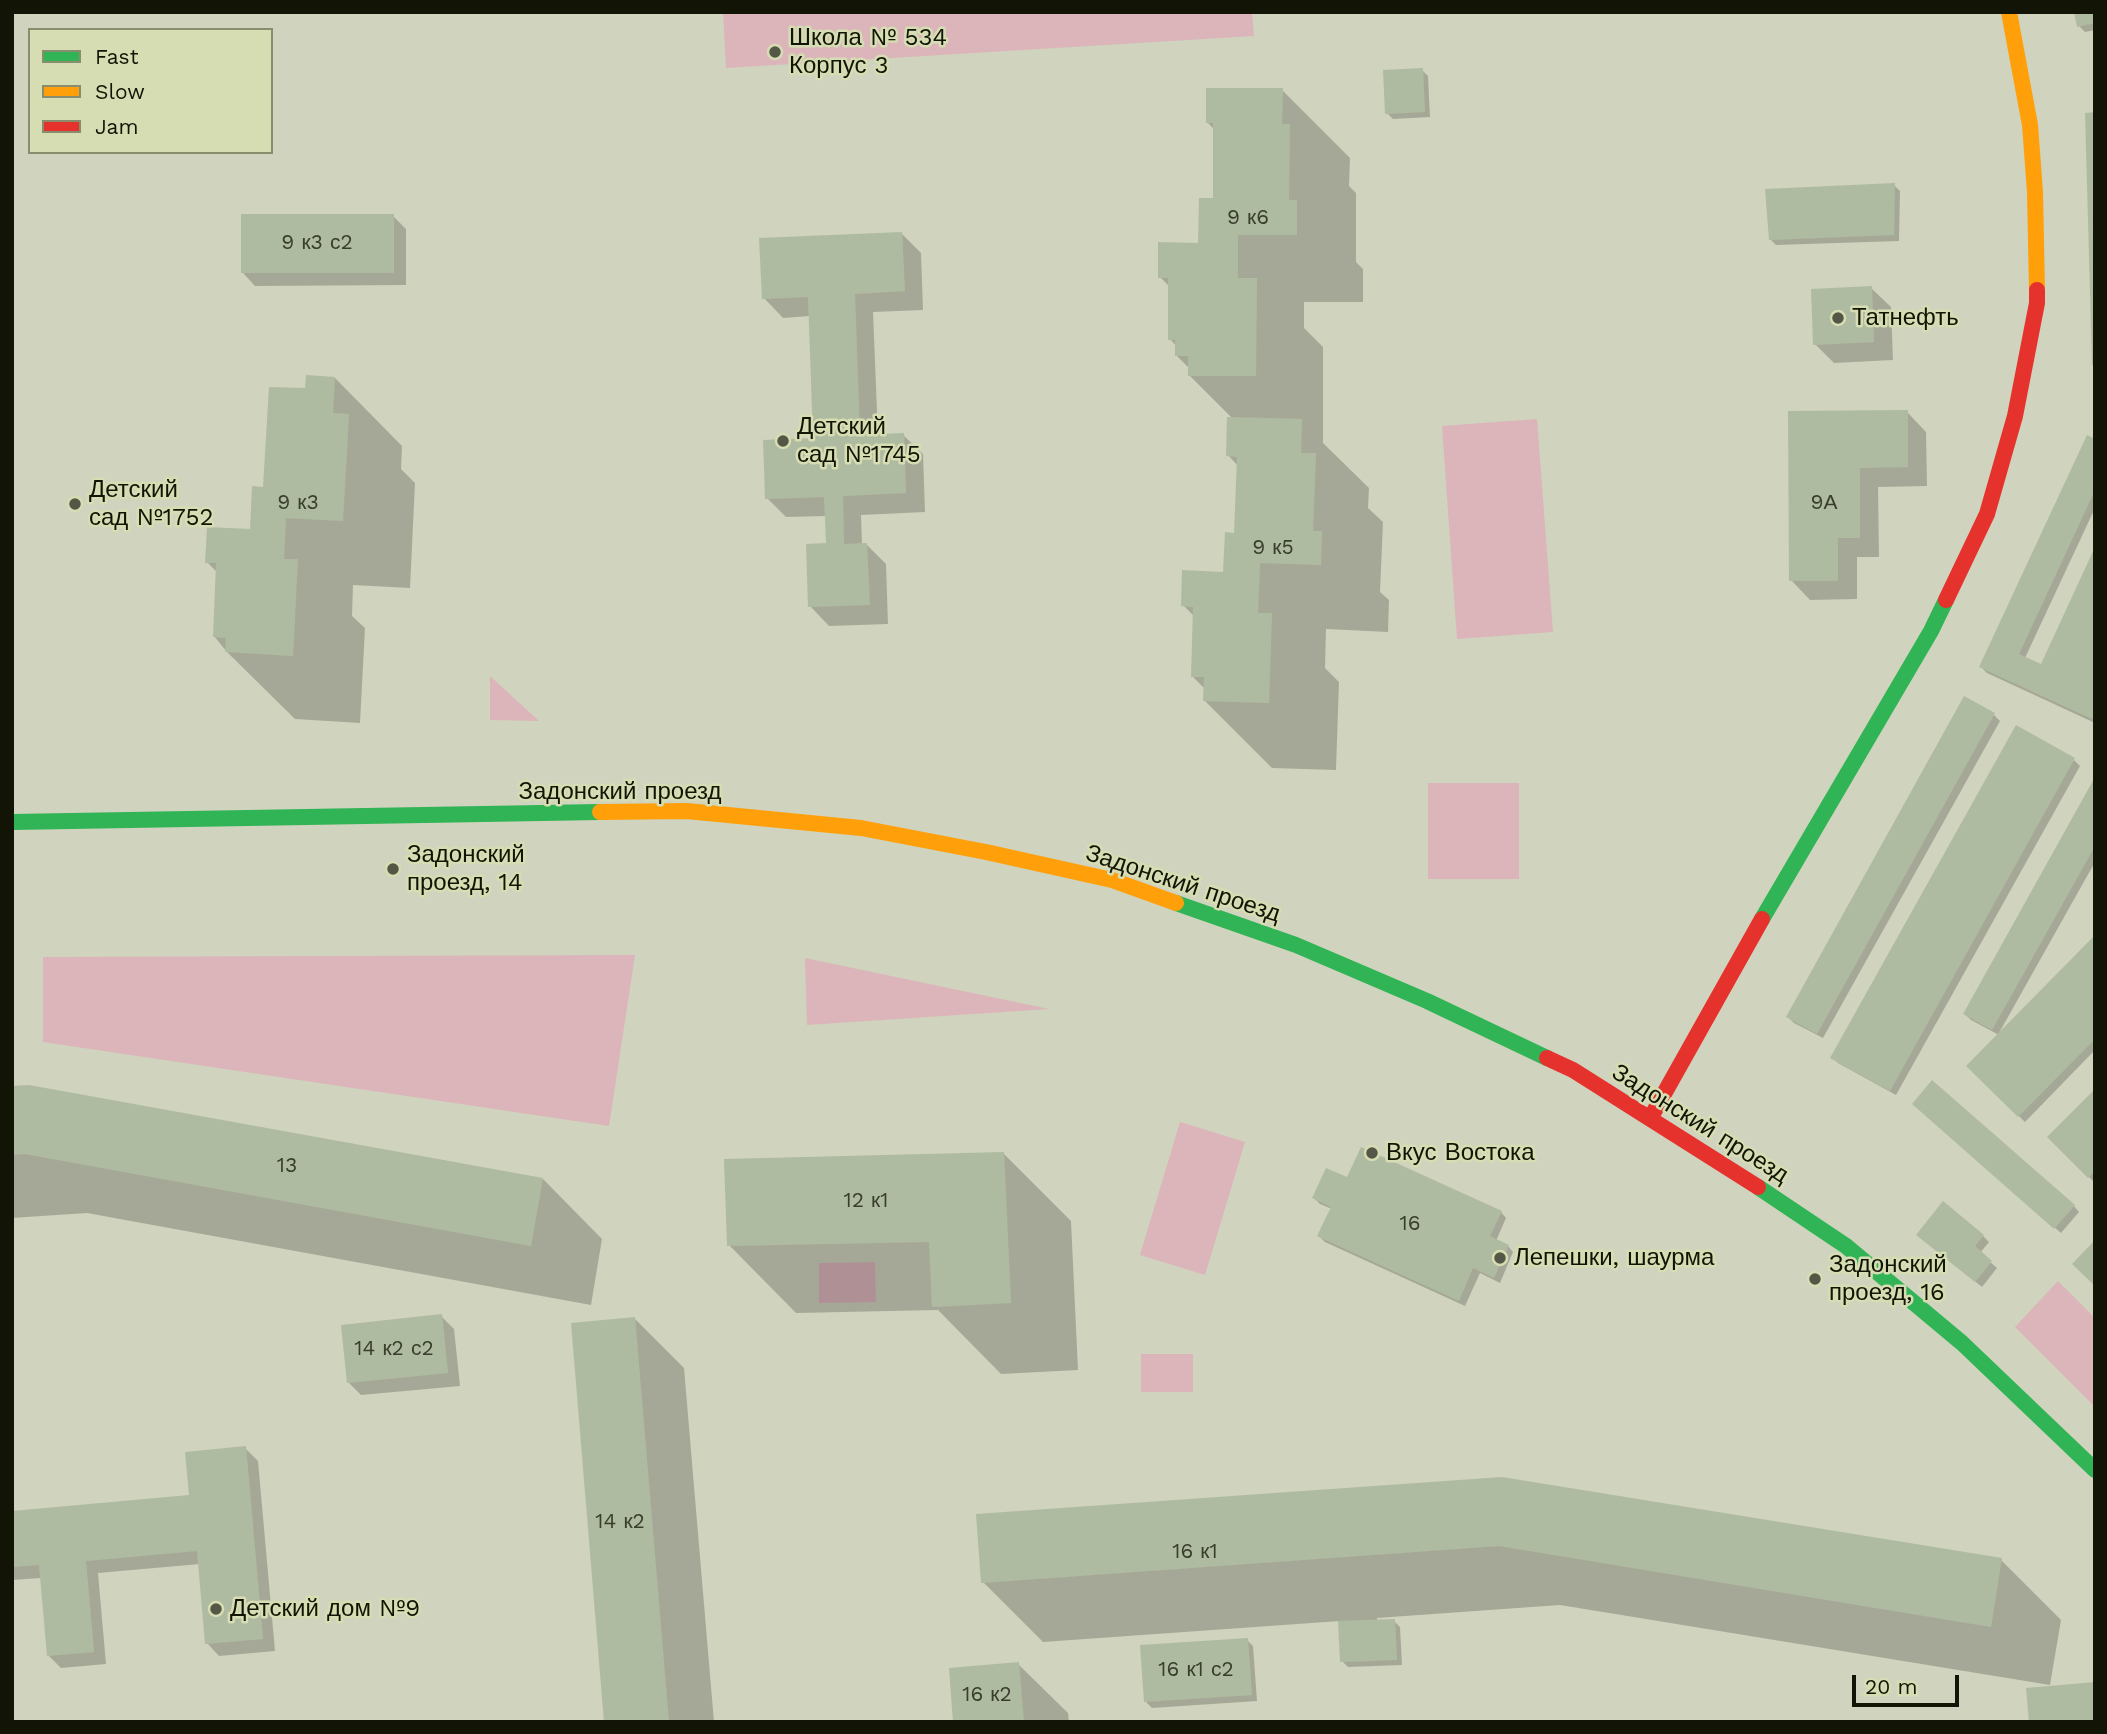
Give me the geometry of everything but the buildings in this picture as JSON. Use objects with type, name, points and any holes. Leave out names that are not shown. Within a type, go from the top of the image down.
[{"type":"street","points":[[1651,1117],[1746,946],[1931,631],[1987,514],[2014,416],[2037,303],[2035,192],[2030,125],[2009,12]]},
{"type":"street","name":"Задонский проезд","points":[[12,822],[687,811],[861,828],[1112,880],[1296,945],[1427,1001],[1573,1070],[1786,1205],[1855,1254],[1962,1342],[2095,1470]]},
{"type":"shaded area","points":[[723,12],[1252,12],[1254,36],[726,68]]},
{"type":"shaded area","points":[[1537,419],[1553,632],[1457,639],[1442,426]]},
{"type":"shaded area","points":[[490,676],[539,721],[490,720]]},
{"type":"shaded area","points":[[1428,783],[1519,783],[1519,879],[1428,879]]},
{"type":"shaded area","points":[[635,955],[609,1126],[43,1042],[43,957]]},
{"type":"shaded area","points":[[805,958],[1049,1009],[807,1025]]},
{"type":"shaded area","points":[[1180,1122],[1245,1142],[1205,1275],[1140,1255]]},
{"type":"shaded area","points":[[875,1262],[876,1302],[819,1303],[819,1263]]},
{"type":"shaded area","points":[[2058,1281],[2095,1318],[2095,1407],[2015,1327]]},
{"type":"shaded area","points":[[1141,1354],[1193,1354],[1193,1392],[1141,1392]]},
{"type":"traffic: fast","points":[[1762,919],[1931,631],[1946,600]]},
{"type":"traffic: fast","points":[[12,822],[600,812]]},
{"type":"traffic: fast","points":[[1176,903],[1296,945],[1427,1001],[1547,1058]]},
{"type":"traffic: fast","points":[[1758,1187],[1846,1246],[1962,1343],[2095,1470]]},
{"type":"traffic: slow","points":[[2009,12],[2030,125],[2035,192],[2037,290]]},
{"type":"traffic: slow","points":[[600,812],[687,811],[861,828],[1112,880],[1176,903]]},
{"type":"traffic: jam","points":[[1946,600],[1987,514],[2015,416],[2037,303],[2037,290]]},
{"type":"traffic: jam","points":[[1651,1117],[1762,919]]},
{"type":"traffic: jam","points":[[1547,1058],[1573,1070],[1758,1187]]},
{"type":"place","name":"Школа № 534 Корпус 3","points":[[775,52]]},
{"type":"place","name":"Татнефть","points":[[1838,318]]},
{"type":"place","name":"Детский сад №1745","points":[[783,441]]},
{"type":"place","name":"Детский сад №1752","points":[[75,504]]},
{"type":"place","name":"Задонский проезд, 14","points":[[393,869]]},
{"type":"place","name":"Вкус Востока","points":[[1372,1153]]},
{"type":"place","name":"Лепешки, шаурма","points":[[1500,1258]]},
{"type":"place","name":"Задонский проезд, 16","points":[[1815,1279]]},
{"type":"place","name":"Детский дом №9","points":[[216,1609]]}]
